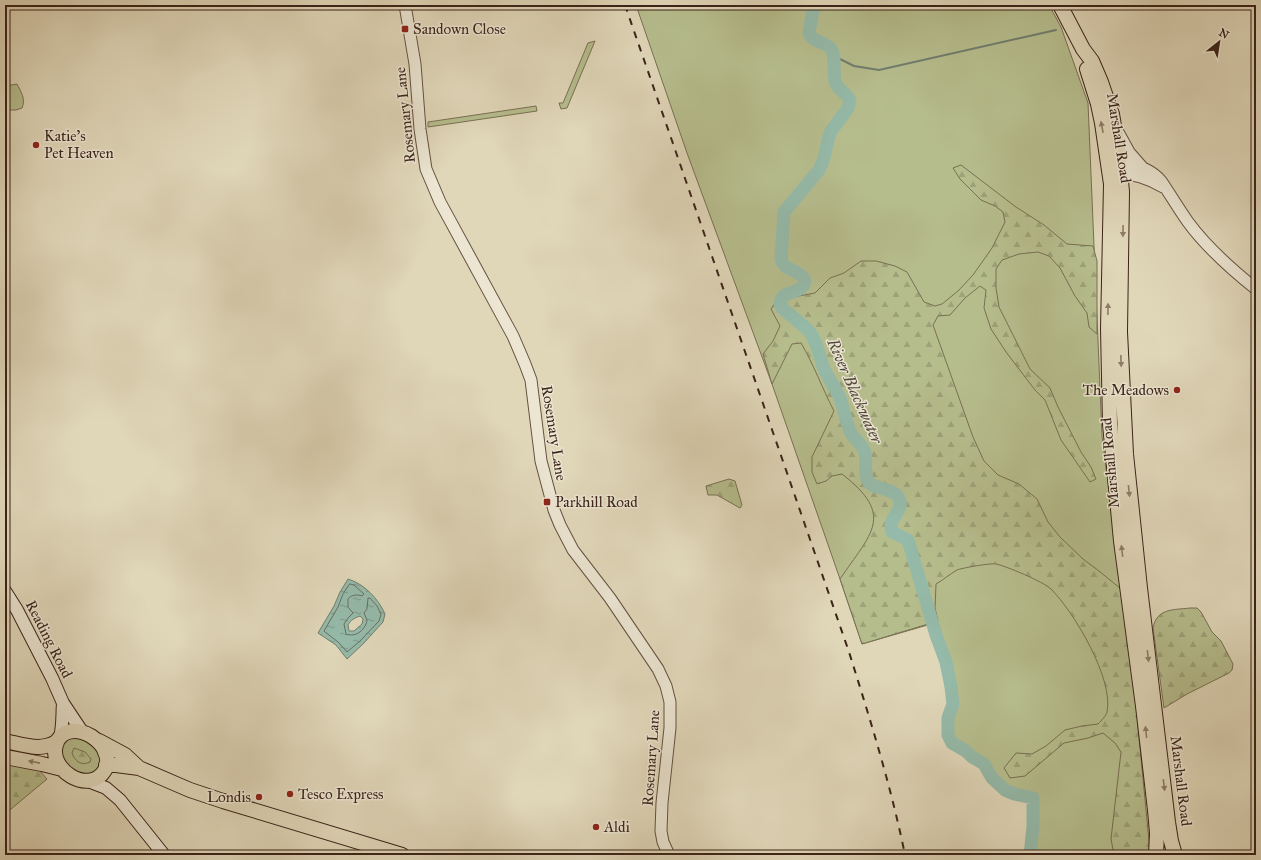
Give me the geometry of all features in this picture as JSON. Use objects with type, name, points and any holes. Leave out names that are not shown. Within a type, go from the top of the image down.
[{"type":"main road","name":"Marshall Road","points":[[1060,5],[1083,49],[1092,61],[1108,101],[1115,129],[1115,169],[1111,184],[1108,329],[1110,424],[1120,535],[1142,698],[1155,810],[1157,840],[1156,855]]},
{"type":"main road","name":"Marshall Road","points":[[1083,49],[1083,58],[1098,104],[1122,192],[1120,332],[1126,454],[1140,588],[1171,841],[1175,855]]},
{"type":"main road","name":"Reading Road","points":[[5,591],[17,610],[52,678],[63,703],[83,733]]},
{"type":"main road","name":"Reading Road","points":[[58,739],[62,728],[63,703]]},
{"type":"main road","points":[[5,741],[38,747],[58,739],[66,733],[72,731],[83,733],[125,755],[140,768]]},
{"type":"main road","points":[[58,739],[54,750],[55,757],[62,769]]},
{"type":"main road","points":[[96,740],[106,752],[107,759],[104,770],[106,788]]},
{"type":"main road","points":[[5,757],[62,769],[77,779],[88,781],[106,788],[120,800],[164,855]]},
{"type":"main road","points":[[88,781],[95,779],[104,770],[116,765],[140,768],[190,790],[402,855]]},
{"type":"street","name":"Rosemary Lane","points":[[405,5],[415,64],[420,129],[426,170],[440,202],[513,336],[527,368],[531,385],[541,461],[558,520],[573,550],[610,598],[658,669],[666,686],[670,702],[670,728],[662,803],[661,832],[663,842],[669,855]]},
{"type":"street","points":[[1115,129],[1143,173]]},
{"type":"street","points":[[1115,169],[1127,164],[1143,173],[1166,190],[1188,222],[1204,241],[1228,266],[1256,289]]},
{"type":"street","points":[[1122,192],[1130,183],[1143,173]]},
{"type":"green space","points":[[636,5],[1049,5],[1061,27],[1088,103],[1102,436],[1136,706],[1149,855],[1033,855],[1036,835],[1036,795],[1016,790],[1006,785],[994,773],[987,761],[956,739],[953,733],[953,719],[957,705],[955,684],[938,622],[862,644],[772,384],[687,153]]},
{"type":"green space","points":[[595,41],[567,108],[561,109],[559,103],[563,103],[588,43]]},
{"type":"green space","points":[[17,84],[23,99],[22,108],[16,110],[5,110],[5,86]]},
{"type":"green space","points":[[536,106],[537,111],[428,127],[428,122]]},
{"type":"green space","points":[[961,165],[1016,207],[1044,225],[1067,244],[1093,246],[1097,261],[1097,334],[1089,327],[1087,313],[1075,296],[1060,268],[1049,256],[1038,252],[1019,254],[1002,260],[996,269],[996,288],[999,307],[1030,369],[1050,388],[1081,452],[1091,467],[1096,479],[1090,482],[1061,440],[1045,400],[1035,390],[1006,352],[991,329],[984,308],[986,290],[980,286],[965,298],[950,315],[938,316],[933,325],[973,437],[984,461],[998,475],[1019,484],[1037,499],[1048,522],[1060,537],[1083,559],[1121,589],[1136,706],[1150,851],[1149,855],[1114,855],[1111,839],[1121,752],[1115,743],[1103,733],[1064,743],[1025,776],[1010,778],[1004,768],[1016,753],[1032,754],[1046,746],[1065,730],[1098,724],[1105,717],[1107,712],[1108,698],[1104,682],[1090,647],[1081,629],[1070,613],[1047,586],[1025,575],[996,564],[988,564],[957,570],[936,584],[935,608],[938,621],[862,644],[840,579],[861,549],[873,525],[873,514],[869,502],[859,489],[842,474],[832,476],[826,481],[817,484],[812,472],[812,457],[834,411],[801,343],[792,344],[772,384],[763,354],[773,341],[780,326],[771,309],[777,300],[815,293],[830,278],[844,273],[861,261],[876,261],[895,266],[907,272],[924,302],[935,306],[942,304],[958,291],[973,275],[992,248],[1005,222],[1003,212],[995,206],[981,200],[960,179],[953,168]]},
{"type":"green space","points":[[729,479],[735,481],[742,505],[740,508],[717,495],[708,495],[706,486]]},
{"type":"green space","points":[[1197,608],[1201,612],[1212,632],[1221,641],[1233,664],[1232,670],[1164,708],[1153,628],[1155,621],[1162,613]]},
{"type":"green space","points":[[67,738],[83,738],[98,751],[101,760],[100,765],[96,770],[89,775],[76,772],[62,761],[62,743]]},
{"type":"green space","points":[[74,748],[85,752],[91,759],[90,762],[84,764],[77,761],[72,753]]},
{"type":"green space","points":[[5,762],[36,767],[47,779],[5,814]]},
{"type":"water","points":[[348,579],[354,581],[370,592],[379,602],[385,614],[383,622],[347,659],[336,645],[318,633],[334,606]],"holes":[[[360,616],[363,619],[362,624],[354,631],[349,631],[348,625],[354,618]]]},
{"type":"waterway","name":"River Blackwater","points":[[814,5],[809,33],[813,39],[831,49],[834,57],[834,76],[836,84],[850,100],[848,108],[830,133],[823,161],[819,170],[784,212],[781,259],[785,266],[797,272],[805,281],[801,288],[785,295],[780,304],[782,308],[808,330],[818,348],[827,376],[841,400],[850,431],[864,450],[868,481],[874,486],[896,494],[899,498],[900,507],[892,523],[892,532],[908,540],[936,635],[946,662],[953,704],[948,718],[948,735],[952,743],[984,764],[992,778],[1005,790],[1014,794],[1033,798],[1033,827],[1030,855]]},
{"type":"waterway","points":[[834,56],[854,66],[879,70],[1056,30]]},
{"type":"railway","points":[[625,5],[849,652],[887,778],[905,855]]},
{"type":"place","name":"Sandown Close","points":[[405,29]]},
{"type":"place","name":"Katie's Pet Heaven","points":[[36,145]]},
{"type":"place","name":"The Meadows","points":[[1177,390]]},
{"type":"place","name":"Parkhill Road","points":[[547,502]]},
{"type":"place","name":"Tesco Express","points":[[290,794]]},
{"type":"place","name":"Londis","points":[[259,797]]},
{"type":"place","name":"Aldi","points":[[596,827]]}]
